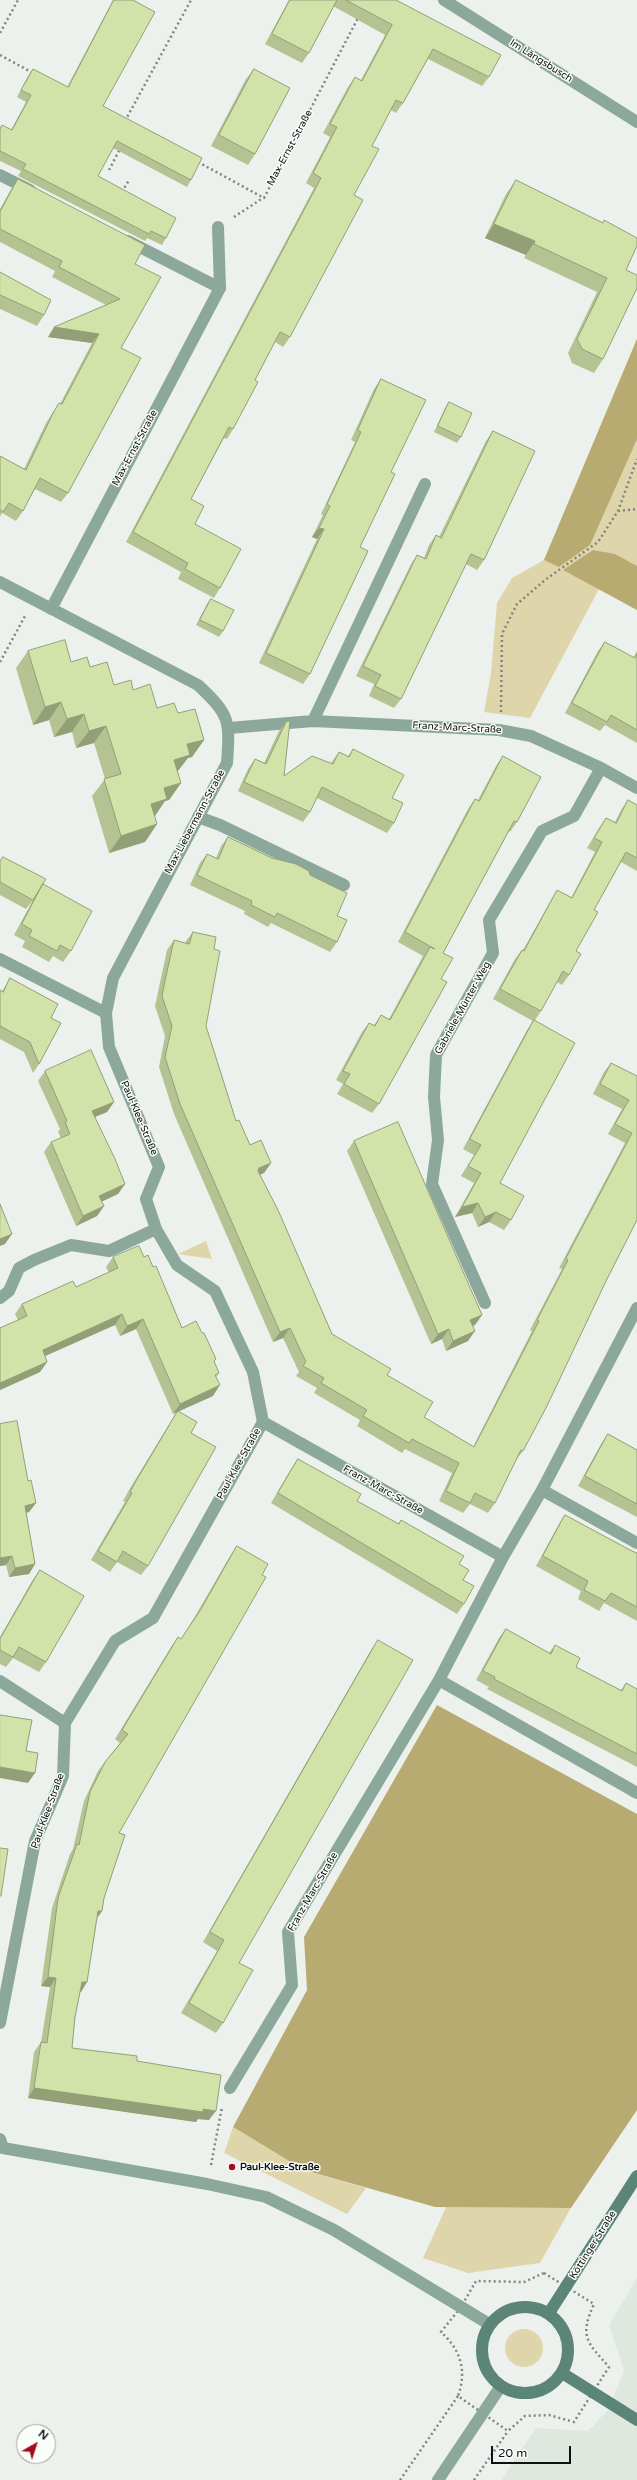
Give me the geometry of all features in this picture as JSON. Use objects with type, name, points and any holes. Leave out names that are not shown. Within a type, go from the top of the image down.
[{"type":"main road","name":"Köttinger Straße","points":[[549,2313],[637,2176]]},
{"type":"main road","points":[[517,2306],[533,2307],[549,2313],[561,2325],[568,2340],[568,2357],[562,2373],[550,2385],[534,2392],[517,2392],[501,2386],[489,2374],[482,2358],[482,2341],[489,2324],[501,2313],[517,2306]]},
{"type":"main road","points":[[562,2373],[637,2420]]},
{"type":"street","name":"Im Längsbusch","points":[[444,0],[637,122]]},
{"type":"street","points":[[0,174],[42,196]]},
{"type":"street","name":"Max-Ernst-Straße","points":[[51,609],[220,288],[218,227]]},
{"type":"street","points":[[118,236],[220,288]]},
{"type":"street","points":[[312,721],[425,484]]},
{"type":"street","name":"Max-Liebermann-Straße","points":[[0,582],[198,685],[219,705],[229,728],[227,763],[113,978],[106,1013]]},
{"type":"street","name":"Franz-Marc-Straße","points":[[229,728],[312,721],[499,730],[531,736],[601,768],[637,788]]},
{"type":"street","name":"Gabriele-Münter-Weg","points":[[485,1303],[432,1184],[438,1140],[434,1097],[436,1055],[493,953],[488,920],[542,831],[574,816],[601,768]]},
{"type":"street","points":[[198,818],[220,826],[344,885]]},
{"type":"street","points":[[0,960],[106,1013]]},
{"type":"street","name":"Paul-Klee-Straße","points":[[0,2023],[35,1841],[63,1776],[65,1723],[115,1641],[153,1618],[263,1422],[253,1372],[215,1291],[177,1266],[156,1229],[146,1199],[159,1166],[109,1047],[106,1013]]},
{"type":"street","points":[[0,1298],[9,1291],[20,1268],[34,1260],[71,1244],[109,1251],[156,1229]]},
{"type":"street","name":"Franz-Marc-Straße","points":[[230,2088],[292,1985],[288,1932],[439,1680],[503,1557],[542,1490],[637,1308]]},
{"type":"street","name":"Franz-Marc-Straße","points":[[263,1422],[503,1557]]},
{"type":"street","points":[[542,1490],[637,1543]]},
{"type":"street","points":[[439,1680],[637,1793]]},
{"type":"street","points":[[0,1681],[65,1723]]},
{"type":"street","points":[[1,2145],[207,2184],[266,2197],[334,2230],[489,2324]]},
{"type":"street","points":[[438,2480],[501,2386]]},
{"type":"path","points":[[0,33],[18,0]]},
{"type":"path","points":[[125,121],[191,0]]},
{"type":"path","name":"Max-Ernst-Straße","points":[[194,160],[264,198],[360,14]]},
{"type":"path","points":[[0,55],[35,73]]},
{"type":"path","points":[[118,118],[128,123]]},
{"type":"path","points":[[109,170],[122,144]]},
{"type":"path","points":[[122,194],[129,180]]},
{"type":"path","points":[[218,227],[264,198]]},
{"type":"path","points":[[499,730],[502,634],[517,604],[545,580],[598,542],[618,511],[637,459]]},
{"type":"path","points":[[618,511],[637,510]]},
{"type":"path","points":[[0,662],[33,600]]},
{"type":"path","points":[[207,2184],[223,2104],[230,2088]]},
{"type":"path","points":[[466,2299],[476,2281],[524,2282],[544,2273],[557,2280]]},
{"type":"path","points":[[577,2292],[594,2304],[586,2322],[588,2342],[609,2367],[600,2382]]},
{"type":"path","points":[[400,2480],[458,2396],[463,2381],[461,2362],[452,2341],[441,2332],[454,2316]]},
{"type":"path","points":[[458,2396],[473,2407]]},
{"type":"path","points":[[474,2480],[508,2431],[525,2416],[549,2415],[574,2422],[580,2412]]},
{"type":"path","points":[[494,2422],[508,2431]]},
{"type":"shaded area","points":[[637,339],[637,610],[599,589],[530,718],[484,712],[491,673],[497,603],[512,578],[544,560]]},
{"type":"shaded area","points":[[637,339],[637,439],[590,545],[559,567],[544,560]]},
{"type":"shaded area","points":[[593,550],[615,554],[637,566],[637,610],[563,570]]},
{"type":"shaded area","points":[[206,1241],[212,1259],[178,1254]]},
{"type":"shaded area","points":[[437,1705],[637,1814],[637,2110],[571,2208],[435,2207],[304,2170],[233,2127],[307,1990],[304,1937]]},
{"type":"shaded area","points":[[233,2127],[304,2170],[366,2188],[347,2214],[224,2153]]},
{"type":"shaded area","points":[[446,2207],[571,2208],[540,2263],[468,2273],[423,2258]]},
{"type":"shaded area","points":[[637,2278],[637,2480],[501,2480],[536,2428],[588,2431],[608,2410],[624,2371],[609,2325]]},
{"type":"shaded area","points":[[520,2329],[528,2329],[538,2334],[542,2341],[542,2355],[538,2362],[528,2367],[520,2367],[510,2362],[508,2359],[505,2352],[505,2344],[510,2334],[513,2332]]},
{"type":"building","points":[[114,0],[133,0],[155,12],[103,106],[202,158],[191,180],[117,141],[98,176],[176,218],[166,238],[151,231],[149,234],[23,169],[26,164],[0,151],[0,129],[2,125],[12,130],[31,95],[21,90],[33,69],[68,87]]},
{"type":"building","points":[[290,0],[337,0],[309,53],[272,34]]},
{"type":"building","points":[[346,0],[396,0],[501,55],[489,77],[433,49],[403,103],[396,100],[372,146],[379,149],[354,195],[363,200],[290,337],[280,332],[255,380],[258,382],[233,429],[229,427],[191,499],[204,506],[195,524],[241,549],[220,588],[185,569],[188,563],[133,532],[321,178],[313,173],[337,127],[330,124],[355,77],[362,81],[392,25]]},
{"type":"building","points":[[254,69],[290,88],[255,154],[219,135]]},
{"type":"building","points":[[18,179],[145,245],[135,264],[161,277],[121,348],[141,358],[68,493],[40,478],[23,511],[9,503],[3,512],[0,510],[0,456],[26,470],[53,413],[59,403],[62,404],[99,334],[54,327],[120,299],[59,267],[62,261],[0,229],[0,212]]},
{"type":"building","points":[[516,180],[603,223],[604,220],[637,238],[637,246],[626,270],[637,275],[637,288],[603,359],[582,349],[577,339],[607,278],[534,244],[535,241],[494,224]]},
{"type":"building","points":[[0,272],[51,300],[44,315],[0,295]]},
{"type":"building","points":[[381,379],[426,400],[391,472],[395,474],[360,547],[368,551],[310,674],[266,653],[324,529],[319,528],[330,506],[327,504],[361,432],[358,430]]},
{"type":"building","points":[[449,402],[472,413],[461,437],[438,426]]},
{"type":"building","points":[[493,431],[535,451],[484,560],[471,554],[401,699],[375,686],[381,675],[363,666],[417,555],[426,559],[436,535],[441,538]]},
{"type":"building","points":[[211,599],[234,610],[223,631],[200,620]]},
{"type":"building","points":[[65,640],[71,662],[87,657],[90,667],[107,662],[114,685],[131,680],[133,690],[150,684],[157,708],[174,703],[178,713],[195,709],[204,740],[187,744],[190,755],[174,760],[181,783],[164,788],[167,799],[151,804],[157,824],[121,836],[104,779],[121,774],[106,726],[89,731],[84,714],[67,719],[61,702],[45,707],[28,651]]},
{"type":"building","points":[[605,642],[635,658],[637,654],[637,730],[611,715],[607,722],[572,703]]},
{"type":"building","points":[[290,721],[284,776],[312,756],[333,764],[339,752],[349,757],[353,749],[404,775],[392,798],[403,803],[394,823],[322,787],[310,812],[244,782],[255,759],[266,764],[286,722]]},
{"type":"building","points":[[503,756],[541,777],[517,822],[514,821],[443,953],[453,958],[441,979],[447,982],[379,1104],[344,1084],[350,1074],[343,1071],[369,1023],[375,1026],[381,1015],[390,1020],[430,947],[435,949],[405,932],[475,799],[479,801]]},
{"type":"building","points":[[628,800],[637,805],[637,858],[626,852],[594,910],[598,912],[576,951],[581,954],[569,975],[563,971],[541,1011],[500,989],[522,950],[524,951],[557,890],[572,898],[602,842],[594,838],[606,818],[616,823]]},
{"type":"building","points":[[228,837],[272,858],[296,864],[309,871],[310,875],[347,893],[337,916],[347,920],[337,942],[277,913],[275,917],[251,905],[252,901],[197,875],[207,854],[218,859]]},
{"type":"building","points":[[3,857],[46,879],[33,900],[0,882],[0,862]]},
{"type":"building","points":[[43,884],[92,911],[71,951],[60,945],[57,951],[29,936],[32,930],[22,924]]},
{"type":"building","points":[[193,932],[216,937],[214,949],[220,951],[206,1026],[236,1121],[239,1120],[250,1145],[261,1140],[271,1163],[259,1168],[258,1171],[278,1210],[332,1334],[391,1369],[387,1375],[433,1402],[424,1417],[474,1447],[539,1321],[537,1320],[568,1260],[566,1258],[632,1133],[615,1124],[629,1100],[600,1084],[611,1063],[637,1076],[637,1220],[607,1279],[546,1408],[523,1451],[521,1450],[495,1503],[475,1493],[470,1503],[446,1491],[459,1463],[412,1439],[409,1443],[363,1416],[367,1410],[321,1383],[324,1378],[303,1366],[306,1362],[290,1328],[280,1332],[180,1104],[165,1057],[172,1026],[162,996],[174,940],[189,944]]},
{"type":"building","points":[[10,978],[58,1004],[51,1018],[61,1023],[39,1064],[30,1042],[0,1026],[0,990],[3,992]]},
{"type":"building","points":[[534,1020],[575,1043],[500,1183],[524,1196],[511,1220],[496,1212],[485,1217],[478,1203],[462,1207],[481,1173],[468,1166],[481,1145],[470,1139]]},
{"type":"building","points":[[91,1050],[114,1102],[92,1111],[125,1184],[99,1196],[104,1206],[83,1216],[51,1142],[70,1134],[65,1122],[67,1121],[45,1071]]},
{"type":"building","points":[[398,1122],[482,1315],[470,1320],[475,1331],[453,1341],[449,1329],[438,1334],[354,1141]]},
{"type":"building","points":[[0,1204],[12,1234],[0,1239]]},
{"type":"building","points":[[139,1246],[144,1257],[148,1255],[153,1267],[156,1266],[182,1328],[196,1321],[202,1333],[204,1333],[216,1359],[214,1361],[219,1373],[215,1375],[220,1385],[180,1404],[143,1319],[127,1326],[122,1314],[43,1350],[47,1362],[0,1383],[0,1328],[27,1316],[22,1304],[73,1281],[76,1287],[118,1268],[113,1257]]},
{"type":"building","points":[[178,1411],[197,1422],[191,1433],[216,1447],[148,1566],[123,1551],[117,1562],[98,1551],[132,1493],[130,1492],[136,1481]]},
{"type":"building","points":[[17,1421],[28,1481],[31,1480],[36,1503],[25,1506],[35,1564],[15,1568],[12,1556],[0,1558],[0,1424]]},
{"type":"building","points":[[608,1434],[637,1450],[637,1504],[585,1476]]},
{"type":"building","points":[[298,1459],[361,1494],[357,1501],[399,1524],[401,1520],[464,1556],[459,1564],[469,1570],[463,1580],[474,1586],[464,1604],[278,1493]]},
{"type":"building","points":[[565,1515],[637,1553],[637,1607],[611,1593],[605,1601],[584,1590],[588,1581],[543,1556]]},
{"type":"building","points":[[237,1546],[268,1564],[262,1575],[266,1577],[119,1833],[125,1835],[104,1898],[102,1911],[98,1911],[87,1982],[82,1982],[75,2017],[72,2048],[137,2056],[137,2061],[221,2075],[216,2111],[203,2109],[203,2112],[34,2088],[41,2042],[47,2043],[56,1978],[48,1977],[58,1898],[77,1844],[79,1845],[90,1792],[105,1762],[128,1734],[122,1730],[178,1637],[181,1639],[201,1609]]},
{"type":"building","points":[[40,1570],[84,1596],[46,1662],[19,1647],[13,1657],[0,1650],[0,1639]]},
{"type":"building","points":[[506,1629],[551,1654],[555,1645],[580,1658],[576,1667],[622,1691],[626,1683],[637,1689],[637,1754],[494,1679],[495,1677],[483,1671]]},
{"type":"building","points":[[378,1640],[413,1660],[239,1963],[253,1970],[223,2023],[189,2003],[224,1940],[210,1932]]},
{"type":"building","points":[[0,1715],[32,1720],[26,1751],[38,1753],[35,1773],[0,1767]]},
{"type":"building","points":[[0,1848],[8,1849],[1,1896],[0,1896]]},
{"type":"place","name":"Paul-Klee-Straße","points":[[232,2167]]}]
